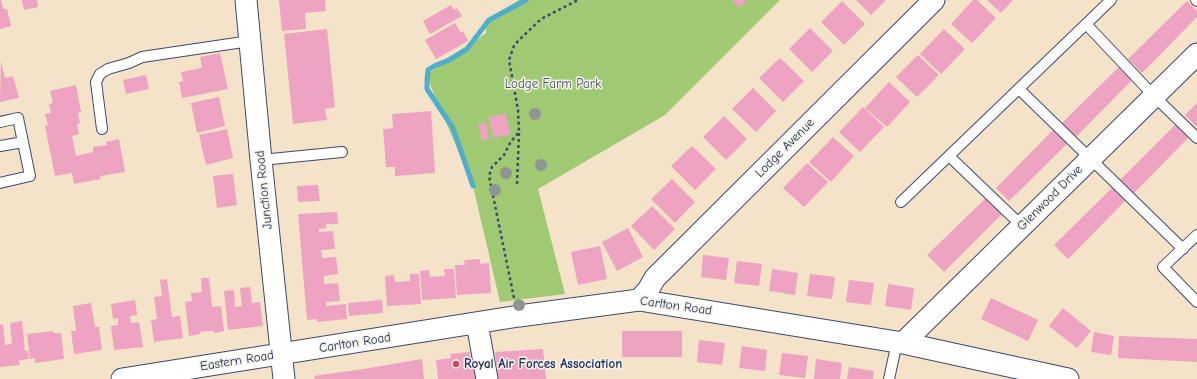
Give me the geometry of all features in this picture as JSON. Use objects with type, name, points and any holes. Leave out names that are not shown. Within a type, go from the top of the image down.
[{"type":"street","name":"Junction Road","points":[[246,0],[284,379]]},
{"type":"street","name":"Lodge Avenue","points":[[639,300],[648,290],[655,278],[934,0]]},
{"type":"street","name":"Glenwood Drive","points":[[900,342],[1022,226],[1197,54]]},
{"type":"street","name":"Carlton Road","points":[[281,354],[477,323],[639,300],[900,342],[1063,379]]},
{"type":"street","points":[[477,323],[487,379]]},
{"type":"street","name":"Eastern Road","points":[[122,379],[281,354]]},
{"type":"lane","points":[[901,202],[1111,0]]},
{"type":"lane","points":[[1086,24],[1154,96],[1197,138]]},
{"type":"lane","points":[[102,129],[96,82],[100,74],[142,57],[250,41]]},
{"type":"lane","points":[[1019,89],[1182,249]]},
{"type":"lane","points":[[0,122],[18,118],[30,176],[0,183]]},
{"type":"lane","points":[[0,146],[23,142]]},
{"type":"lane","points":[[261,160],[342,152]]},
{"type":"lane","points":[[949,156],[1022,226]]},
{"type":"lane","points":[[1197,235],[1163,267],[1197,302]]},
{"type":"lane","points":[[889,379],[900,342]]},
{"type":"path","points":[[517,184],[519,132],[518,110],[509,60],[514,46],[541,19],[578,0]]},
{"type":"path","points":[[514,300],[489,176],[492,167],[504,156],[510,143],[519,132]]},
{"type":"green space","name":"Lodge Farm Park","points":[[519,0],[780,0],[665,115],[538,189],[565,294],[500,302],[473,186],[426,75],[486,33],[485,21]]},
{"type":"building","points":[[0,0],[3,9],[7,9],[11,26],[0,29]]},
{"type":"building","points":[[22,0],[37,0],[38,7],[24,10]]},
{"type":"building","points":[[279,0],[325,0],[326,11],[305,13],[306,29],[282,31]]},
{"type":"building","points":[[732,0],[747,0],[739,8]]},
{"type":"building","points":[[856,0],[886,0],[871,15]]},
{"type":"building","points":[[973,0],[977,0],[996,18],[972,43],[951,24]]},
{"type":"building","points":[[987,0],[1013,0],[1001,13]]},
{"type":"building","points":[[842,1],[865,24],[844,45],[821,22]]},
{"type":"building","points":[[1187,1],[1197,11],[1197,17],[1142,73],[1128,59]]},
{"type":"building","points":[[451,5],[454,10],[457,8],[462,16],[430,34],[423,21]]},
{"type":"building","points":[[455,23],[461,33],[463,31],[468,41],[436,59],[425,40]]},
{"type":"building","points":[[810,28],[833,51],[812,72],[789,49]]},
{"type":"building","points":[[327,29],[335,107],[325,109],[327,120],[293,124],[284,34]]},
{"type":"building","points":[[944,29],[965,49],[941,74],[920,54]]},
{"type":"building","points":[[220,53],[228,89],[182,98],[179,82],[183,81],[181,72],[202,68],[200,57]]},
{"type":"building","points":[[918,55],[939,75],[917,97],[896,77]]},
{"type":"building","points":[[780,58],[804,81],[783,102],[759,78]]},
{"type":"building","points":[[1,61],[5,78],[13,76],[19,98],[0,102]]},
{"type":"building","points":[[1120,66],[1133,79],[1075,138],[1061,124]]},
{"type":"building","points":[[146,75],[149,89],[126,94],[123,80]]},
{"type":"building","points":[[889,82],[910,102],[887,127],[865,108]]},
{"type":"building","points":[[76,85],[81,112],[78,113],[80,123],[77,124],[79,134],[72,136],[76,156],[93,152],[93,147],[107,145],[106,142],[119,139],[125,172],[100,176],[101,179],[74,184],[72,173],[55,176],[45,126],[48,125],[45,114],[51,113],[49,104],[53,103],[50,91]]},
{"type":"building","points":[[753,88],[776,111],[756,132],[732,109]]},
{"type":"building","points":[[219,97],[225,126],[197,133],[191,103]]},
{"type":"building","points":[[1197,103],[1197,127],[1185,115]]},
{"type":"building","points":[[863,107],[884,127],[860,152],[839,132]]},
{"type":"building","points":[[431,111],[435,173],[395,176],[395,167],[386,167],[383,129],[393,128],[392,114]]},
{"type":"building","points":[[505,113],[511,134],[494,138],[488,118]]},
{"type":"building","points":[[724,116],[747,139],[726,160],[703,137]]},
{"type":"building","points":[[486,123],[489,139],[482,141],[478,124]]},
{"type":"building","points":[[1177,123],[1190,136],[1132,195],[1118,182]]},
{"type":"building","points":[[227,129],[233,158],[206,165],[199,135]]},
{"type":"building","points":[[1054,129],[1068,143],[1009,201],[996,188]]},
{"type":"building","points":[[833,137],[854,156],[831,182],[809,162]]},
{"type":"building","points":[[692,146],[716,169],[695,190],[671,166]]},
{"type":"building","points":[[807,163],[828,182],[804,207],[783,188]]},
{"type":"building","points":[[233,174],[237,205],[217,208],[213,176]]},
{"type":"building","points":[[672,179],[695,202],[675,223],[651,199]]},
{"type":"building","points":[[318,185],[320,201],[298,202],[297,186]]},
{"type":"building","points":[[1113,187],[1126,200],[1068,259],[1054,245]]},
{"type":"building","points":[[987,197],[1003,213],[944,272],[927,255]]},
{"type":"building","points":[[652,206],[675,229],[654,250],[631,226]]},
{"type":"building","points":[[337,212],[338,224],[326,224],[326,228],[319,229],[319,232],[333,231],[335,249],[321,250],[322,258],[336,257],[338,274],[324,276],[324,284],[338,283],[340,301],[326,302],[326,306],[346,304],[347,319],[317,322],[317,319],[307,320],[298,214]]},
{"type":"building","points":[[628,228],[643,257],[617,271],[602,242]]},
{"type":"building","points":[[600,246],[607,279],[578,285],[571,252]]},
{"type":"building","points":[[703,255],[729,258],[726,280],[701,277]]},
{"type":"building","points":[[480,259],[480,264],[489,263],[491,293],[457,295],[455,265],[465,265],[464,260]]},
{"type":"building","points":[[737,261],[762,264],[759,286],[734,283]]},
{"type":"building","points":[[444,269],[454,269],[456,298],[422,300],[420,271],[429,270],[430,277],[445,276]]},
{"type":"building","points":[[772,269],[798,273],[795,295],[769,291]]},
{"type":"building","points":[[410,274],[419,274],[421,304],[387,306],[385,276],[394,275],[395,282],[410,281]]},
{"type":"building","points":[[810,274],[835,277],[832,299],[807,296]]},
{"type":"building","points":[[201,278],[209,278],[212,307],[221,306],[224,331],[214,333],[214,331],[200,332],[200,334],[189,336],[185,302],[192,301],[191,293],[202,292]]},
{"type":"building","points":[[167,279],[172,317],[180,316],[183,338],[154,342],[151,320],[157,319],[154,297],[162,296],[160,280]]},
{"type":"building","points":[[849,280],[874,283],[871,305],[846,302]]},
{"type":"building","points":[[888,284],[914,288],[911,310],[885,306]]},
{"type":"building","points":[[250,287],[252,303],[260,302],[263,326],[228,330],[224,291],[234,290],[235,307],[242,306],[240,288]]},
{"type":"building","points":[[991,298],[1038,320],[1028,341],[981,319]]},
{"type":"building","points":[[135,300],[137,315],[130,316],[131,323],[139,322],[143,347],[114,350],[111,326],[118,325],[118,318],[113,319],[111,304]]},
{"type":"building","points":[[382,300],[383,313],[349,316],[348,303]]},
{"type":"building","points":[[91,303],[95,327],[99,327],[102,350],[74,354],[71,331],[76,331],[73,306]]},
{"type":"building","points":[[1063,308],[1091,331],[1077,348],[1049,326]]},
{"type":"building","points":[[22,321],[25,351],[28,351],[29,359],[19,360],[20,365],[0,367],[0,325],[3,324],[5,345],[12,344],[10,323]]},
{"type":"building","points":[[53,331],[53,333],[61,333],[64,359],[35,363],[35,358],[30,359],[27,334]]},
{"type":"building","points":[[622,331],[682,331],[682,357],[622,357]]},
{"type":"building","points":[[1094,332],[1114,336],[1111,355],[1091,352]]},
{"type":"building","points":[[1119,336],[1197,339],[1197,362],[1118,358]]},
{"type":"building","points":[[699,340],[725,343],[722,365],[697,362]]},
{"type":"building","points":[[742,346],[767,350],[765,371],[739,368]]},
{"type":"building","points":[[543,349],[546,379],[498,379],[495,352]]},
{"type":"building","name":"Royal Air Forces Association","points":[[470,352],[470,356],[475,356],[481,379],[438,379],[436,360],[451,358],[450,354]]},
{"type":"building","points":[[782,353],[808,356],[805,378],[779,375]]},
{"type":"building","points":[[422,359],[424,379],[315,379],[314,376],[370,368]]},
{"type":"building","points":[[816,359],[842,363],[840,379],[814,379]]},
{"type":"building","points":[[849,367],[874,371],[873,379],[847,379]]},
{"type":"waterway","points":[[473,186],[453,128],[427,89],[428,70],[467,49],[489,20],[526,0]]},
{"type":"place","name":"Royal Air Forces Association","points":[[456,364]]}]
